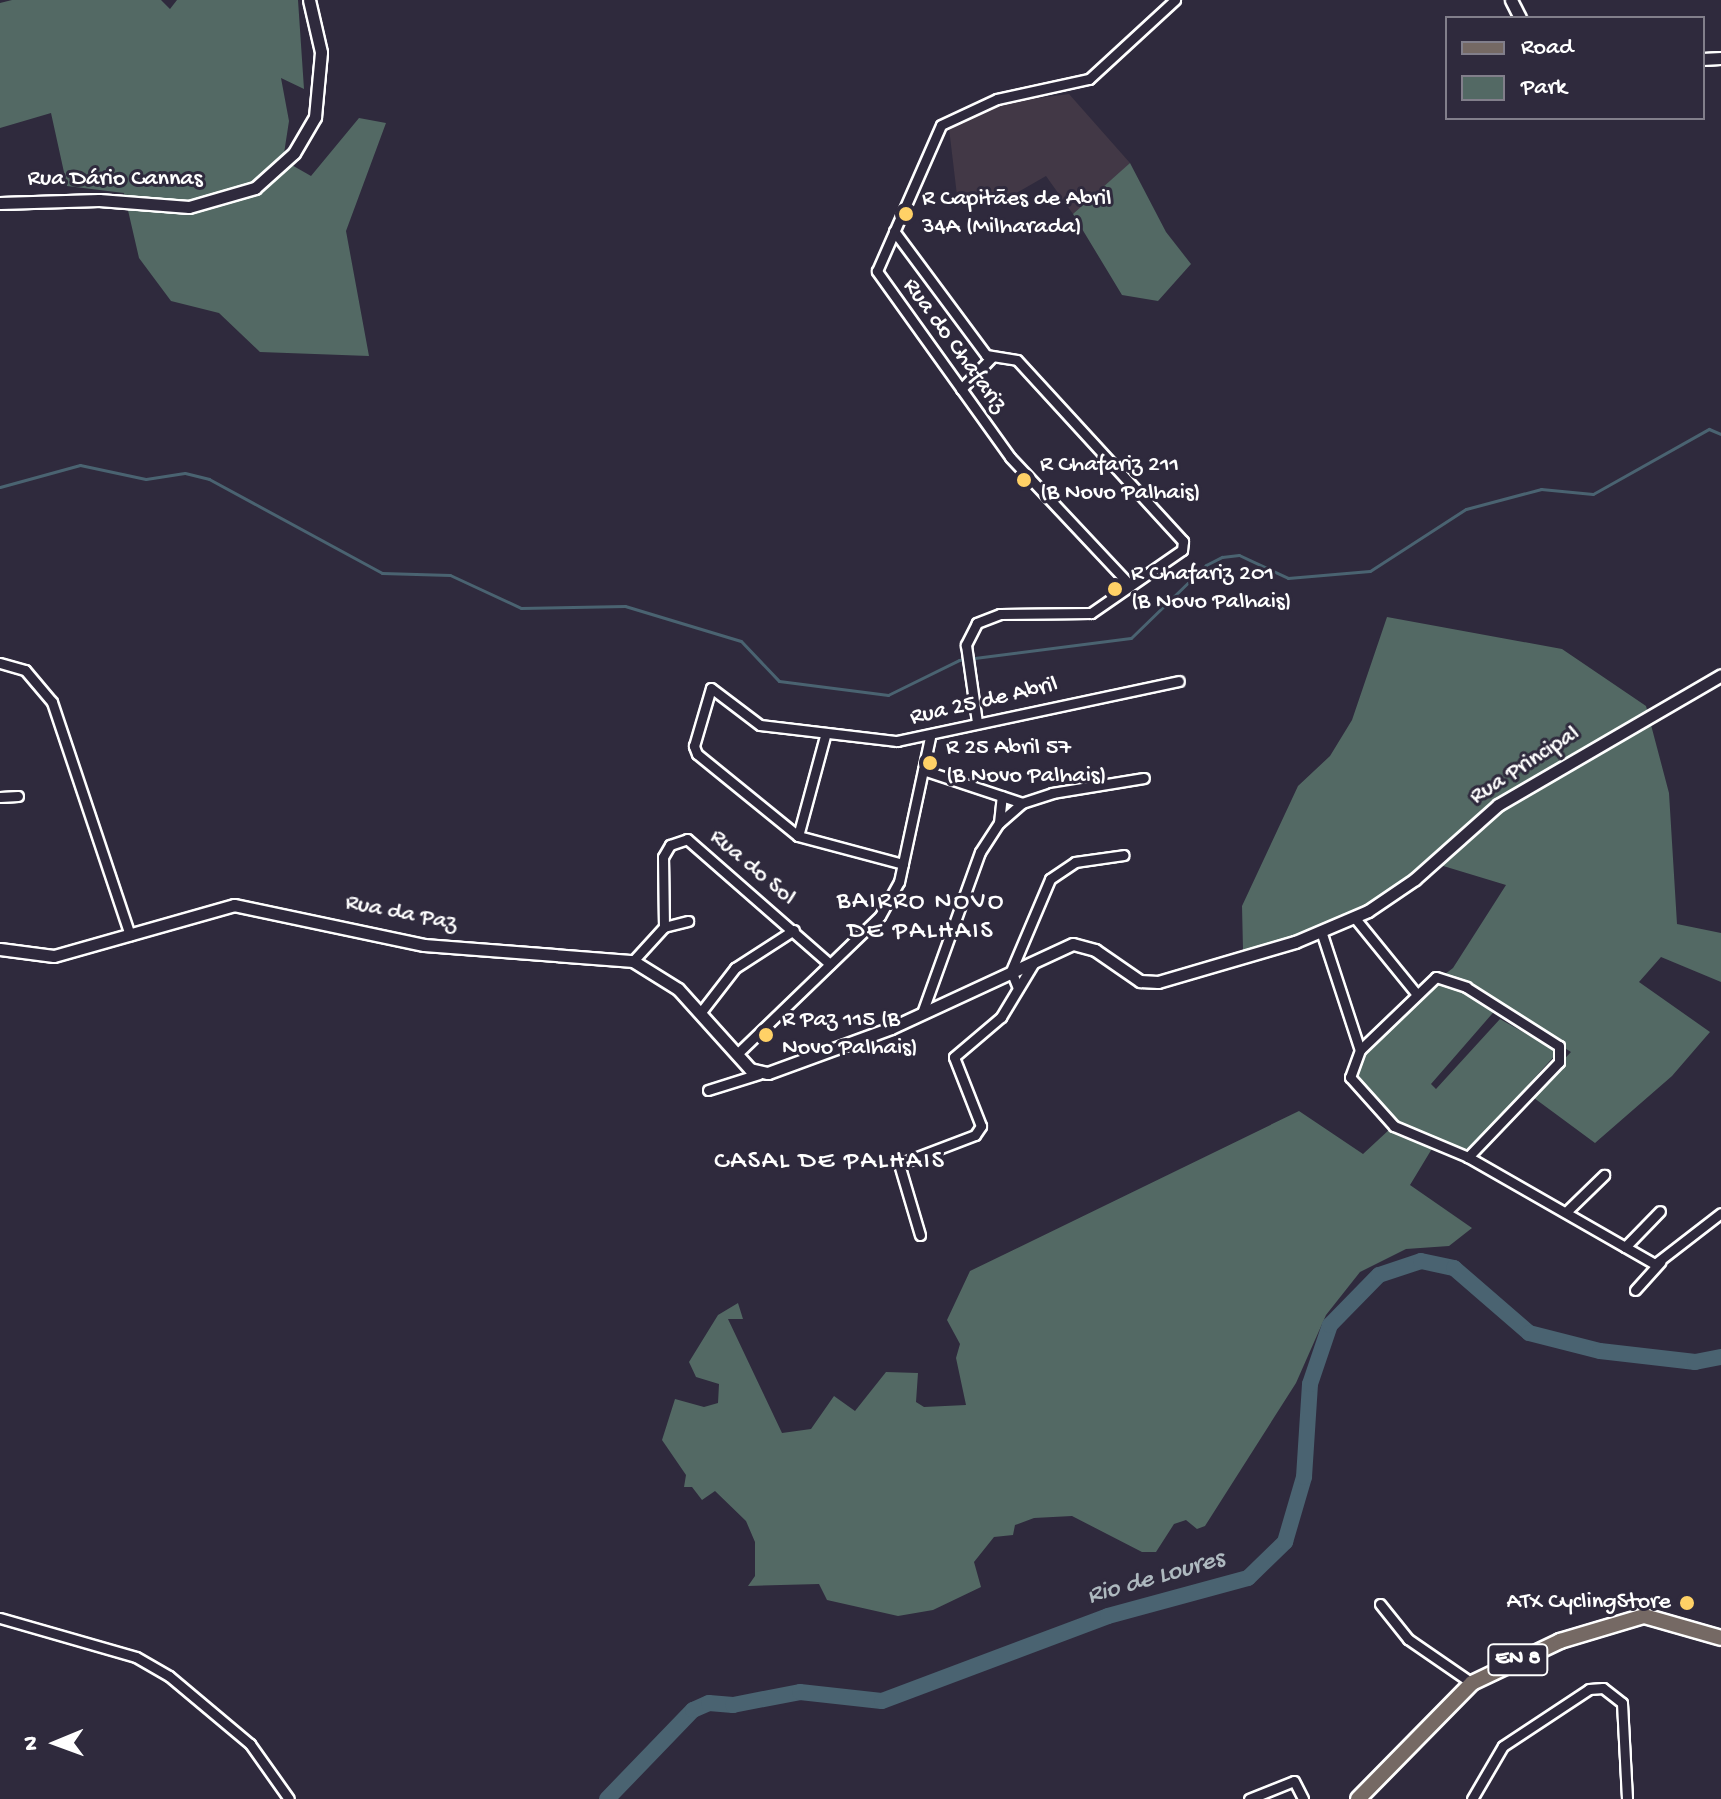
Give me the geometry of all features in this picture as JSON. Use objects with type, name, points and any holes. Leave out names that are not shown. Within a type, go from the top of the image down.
[{"type":"main road","name":"EN 8","points":[[1358,1799],[1472,1683],[1621,1618],[1655,1617],[1721,1638]]},
{"type":"street","name":"Rua Dário Cannas","points":[[0,203],[99,200],[189,207],[255,188],[294,153],[315,117],[321,52],[309,0]]},
{"type":"street","name":"Rua do Chafariz","points":[[1130,585],[1010,457],[879,277],[878,264],[941,125],[997,99],[1089,79],[1175,0]]},
{"type":"street","points":[[894,231],[992,357],[1017,360],[1183,541],[1182,550],[1091,613],[988,617],[969,632],[966,653],[977,722]]},
{"type":"street","points":[[961,389],[992,357]]},
{"type":"street","points":[[0,663],[25,670],[52,702],[130,935]]},
{"type":"street","name":"Rua Principal","points":[[1033,964],[1073,944],[1095,950],[1140,981],[1158,982],[1321,931],[1354,917],[1415,879],[1498,805],[1721,675]]},
{"type":"street","name":"Rua 25 de Abril","points":[[798,836],[695,751],[715,687],[750,721],[868,742],[930,737],[977,722],[1179,681]]},
{"type":"street","points":[[825,736],[798,836],[903,864]]},
{"type":"street","points":[[738,1053],[880,916],[903,864],[930,737]]},
{"type":"street","points":[[923,770],[1022,803]]},
{"type":"street","points":[[922,1013],[980,852],[999,823],[1022,803],[1144,778]]},
{"type":"street","points":[[0,797],[18,796]]},
{"type":"street","points":[[999,823],[1002,796]]},
{"type":"street","name":"Rua do Sol","points":[[664,927],[663,857],[670,845],[687,839],[830,964]]},
{"type":"street","points":[[1018,988],[1011,971],[1050,879],[1075,862],[1124,855]]},
{"type":"street","name":"Rua da Paz","points":[[0,949],[54,956],[234,905],[424,945],[633,961]]},
{"type":"street","points":[[1354,917],[1415,992]]},
{"type":"street","points":[[688,921],[664,927],[633,961],[701,1012],[759,1074]]},
{"type":"street","points":[[701,1012],[735,968],[794,930]]},
{"type":"street","points":[[1321,931],[1360,1050]]},
{"type":"street","points":[[708,1090],[831,1053],[1011,971],[1033,964]]},
{"type":"street","points":[[920,1235],[899,1164],[975,1135],[981,1126],[954,1057],[992,1027],[1033,964]]},
{"type":"street","points":[[1468,1157],[1562,1053],[1450,980],[1436,977],[1415,992],[1360,1050],[1350,1077],[1394,1126],[1468,1157],[1625,1247],[1660,1262]]},
{"type":"street","points":[[1567,1211],[1604,1175]]},
{"type":"street","points":[[1625,1247],[1660,1211]]},
{"type":"street","points":[[1635,1290],[1660,1262],[1721,1213]]},
{"type":"street","points":[[1380,1604],[1408,1639],[1472,1683]]},
{"type":"street","points":[[0,1618],[136,1657],[169,1676],[250,1744],[289,1799]]},
{"type":"street","points":[[1472,1799],[1503,1746],[1589,1689],[1603,1688],[1622,1703],[1627,1799]]},
{"type":"street","points":[[1249,1799],[1294,1781],[1303,1799]]},
{"type":"shaded area","points":[[1069,94],[1130,163],[1082,211],[1073,214],[1046,176],[1011,196],[958,204],[949,128],[1008,102]]},
{"type":"green space","points":[[12,0],[161,0],[170,9],[177,0],[298,0],[304,89],[281,78],[289,121],[283,160],[311,176],[359,118],[386,123],[346,231],[369,356],[260,352],[219,313],[171,301],[139,258],[124,193],[67,186],[51,113],[0,128],[0,3]]},
{"type":"green space","points":[[1130,163],[1166,232],[1191,264],[1158,301],[1122,295],[1073,214]]},
{"type":"green space","points":[[1387,617],[1562,649],[1646,706],[1669,793],[1677,924],[1721,933],[1721,982],[1661,957],[1639,982],[1710,1032],[1672,1076],[1595,1143],[1530,1095],[1571,1052],[1498,1007],[1431,1084],[1436,1089],[1500,1019],[1558,1052],[1473,1146],[1461,1151],[1433,1147],[1410,1185],[1472,1228],[1449,1246],[1406,1249],[1360,1272],[1326,1315],[1296,1383],[1205,1526],[1197,1529],[1186,1520],[1174,1524],[1156,1552],[1142,1552],[1072,1516],[1034,1518],[1015,1525],[1013,1535],[994,1537],[974,1562],[981,1587],[933,1610],[898,1616],[827,1600],[819,1584],[748,1586],[755,1576],[755,1542],[746,1521],[715,1491],[702,1500],[692,1487],[684,1487],[686,1475],[662,1440],[675,1399],[704,1407],[718,1403],[719,1384],[696,1377],[689,1362],[718,1315],[738,1303],[743,1319],[728,1319],[782,1433],[811,1429],[834,1396],[855,1411],[886,1372],[918,1373],[916,1402],[924,1407],[966,1405],[956,1358],[960,1344],[947,1320],[970,1271],[1299,1111],[1363,1154],[1391,1128],[1352,1076],[1354,1063],[1415,997],[1453,968],[1506,885],[1440,865],[1370,916],[1317,940],[1243,950],[1242,906],[1298,786],[1330,756],[1352,720]]},
{"type":"waterway","points":[[0,487],[80,465],[146,479],[185,473],[209,479],[382,573],[450,575],[521,608],[625,606],[741,641],[779,681],[888,695],[959,660],[1131,638],[1206,565],[1222,557],[1239,555],[1288,578],[1370,571],[1466,509],[1541,489],[1593,494],[1709,429],[1721,434]]},
{"type":"waterway","name":"Rio de Loures","points":[[607,1799],[693,1710],[709,1703],[733,1705],[800,1692],[882,1701],[1108,1616],[1248,1578],[1285,1542],[1304,1477],[1310,1384],[1330,1325],[1379,1275],[1421,1261],[1454,1268],[1529,1333],[1600,1351],[1695,1362],[1721,1357]]},
{"type":"place","name":"R Capitães de Abril 34A (Milharada)","points":[[906,214]]},
{"type":"place","name":"R Chafariz 211 (B Novo Palhais)","points":[[1024,480]]},
{"type":"place","name":"R Chafariz 201 (B Novo Palhais)","points":[[1115,589]]},
{"type":"place","name":"R 25 Abril 57 (B Novo Palhais)","points":[[930,763]]},
{"type":"place","name":"R Paz 115 (B Novo Palhais)","points":[[766,1035]]},
{"type":"place","name":"ATX CyclingStore","points":[[1687,1603]]},
{"type":"district","name":"BAIRRO NOVO DE PALHAIS","points":[[921,918]]},
{"type":"district","name":"CASAL DE PALHAIS","points":[[830,1163]]}]
